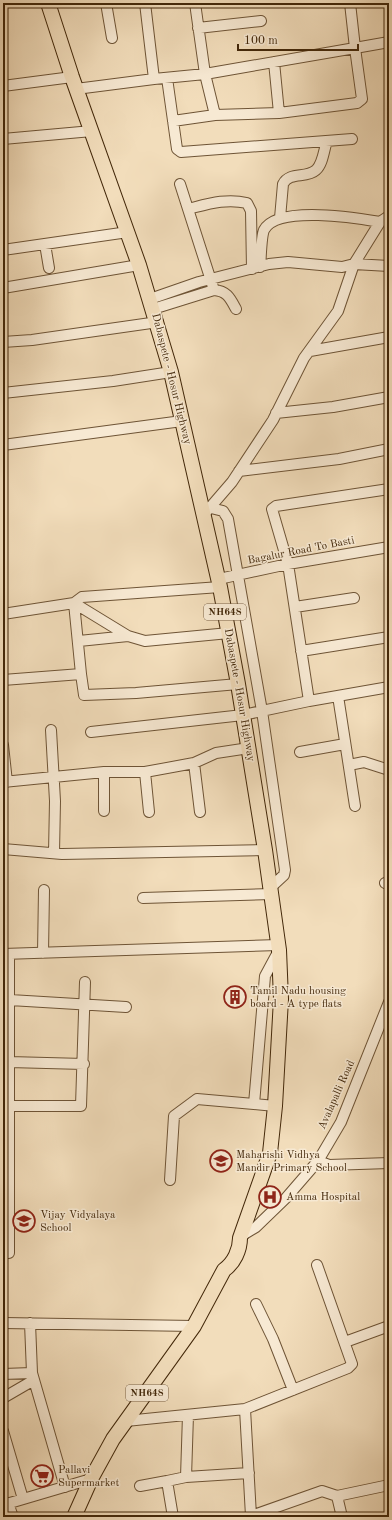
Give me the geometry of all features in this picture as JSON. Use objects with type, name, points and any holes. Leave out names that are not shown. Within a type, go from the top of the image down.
[{"type":"highway","name":"Dabaspete - Hosur Highway","points":[[48,3],[74,83],[128,232],[154,310],[171,372],[182,422],[207,512],[249,748],[265,850],[278,948],[281,999],[275,1106],[270,1153],[240,1237]]},
{"type":"highway","name":"NH648","points":[[74,1517],[91,1479],[113,1439],[194,1326],[224,1270],[230,1266],[236,1255],[240,1245],[240,1237]]},
{"type":"street","points":[[106,3],[112,38]]},
{"type":"street","points":[[145,3],[154,80]]},
{"type":"street","points":[[195,3],[205,74],[215,115]]},
{"type":"street","points":[[173,121],[215,115],[280,113],[360,101],[362,98],[350,3]]},
{"type":"street","points":[[198,28],[262,21]]},
{"type":"street","points":[[3,86],[154,80],[205,74],[389,42]]},
{"type":"street","points":[[274,62],[280,113]]},
{"type":"street","points":[[167,78],[177,149],[181,152],[352,139]]},
{"type":"street","points":[[3,139],[92,131]]},
{"type":"street","points":[[280,218],[283,184],[285,180],[290,177],[315,171],[319,166],[327,141]]},
{"type":"street","points":[[180,184],[214,290]]},
{"type":"street","points":[[188,209],[223,201],[237,200],[247,203],[251,211],[256,268]]},
{"type":"street","points":[[256,268],[264,230],[280,218],[291,216],[349,217],[380,222]]},
{"type":"street","points":[[207,512],[239,471],[276,414],[310,351],[338,311],[354,264],[380,222],[389,216]]},
{"type":"street","points":[[3,250],[128,232]]},
{"type":"street","points":[[46,244],[49,268]]},
{"type":"street","points":[[154,310],[210,280],[256,268],[288,262],[342,267],[354,264],[389,266]]},
{"type":"street","points":[[3,288],[139,265]]},
{"type":"street","points":[[3,342],[53,337],[154,310],[214,290],[222,290],[228,295],[236,308]]},
{"type":"street","points":[[310,351],[389,338]]},
{"type":"street","points":[[3,393],[112,381],[171,372]]},
{"type":"street","points":[[276,414],[333,407],[389,397]]},
{"type":"street","points":[[3,445],[182,422]]},
{"type":"street","points":[[239,471],[339,459],[389,449]]},
{"type":"street","points":[[309,701],[288,564],[272,509],[276,506],[389,489]]},
{"type":"street","points":[[143,898],[271,890],[284,876],[285,870],[262,711],[228,519],[223,511],[207,512]]},
{"type":"street","name":"Bagalur Road To Basti","points":[[3,614],[74,603],[82,597],[219,583],[239,575],[288,564],[389,546]]},
{"type":"street","points":[[295,607],[354,598]]},
{"type":"street","points":[[74,603],[128,636],[145,641],[229,633]]},
{"type":"street","points":[[74,603],[84,695],[136,693],[238,684]]},
{"type":"street","points":[[79,642],[128,636]]},
{"type":"street","points":[[301,651],[389,636]]},
{"type":"street","points":[[3,680],[81,674]]},
{"type":"street","points":[[91,732],[243,715],[309,701],[389,687]]},
{"type":"street","points":[[338,696],[355,806]]},
{"type":"street","points":[[51,730],[55,801],[54,853]]},
{"type":"street","points":[[300,752],[345,744]]},
{"type":"street","points":[[3,745],[5,782],[104,772],[145,772],[194,763],[216,753],[249,748]]},
{"type":"street","points":[[349,765],[364,762],[389,770]]},
{"type":"street","points":[[194,763],[200,812]]},
{"type":"street","points":[[104,772],[104,812]]},
{"type":"street","points":[[145,772],[149,812]]},
{"type":"street","points":[[3,849],[54,853],[265,850]]},
{"type":"street","points":[[43,953],[44,890]]},
{"type":"street","points":[[3,1253],[10,1253],[6,1106],[9,1062],[10,1000],[6,954],[278,948],[265,976],[254,1104]]},
{"type":"street","points":[[6,1106],[82,1106],[86,982]]},
{"type":"street","points":[[10,1000],[126,1007]]},
{"type":"street","name":"Avalapalli Road","points":[[240,1237],[256,1227],[286,1198],[318,1161],[341,1122],[388,1005]]},
{"type":"street","points":[[9,1062],[84,1064]]},
{"type":"street","points":[[170,1180],[174,1116],[197,1099],[275,1106]]},
{"type":"street","points":[[318,1161],[329,1165],[389,1163]]},
{"type":"street","points":[[126,1421],[245,1410],[348,1368],[352,1364],[351,1360],[317,1265]]},
{"type":"street","points":[[256,1304],[273,1339],[294,1390]]},
{"type":"street","points":[[3,1323],[194,1326]]},
{"type":"street","points":[[30,1323],[33,1376],[65,1487]]},
{"type":"street","points":[[345,1342],[389,1326]]},
{"type":"street","points":[[3,1374],[33,1376]]},
{"type":"street","points":[[3,1398],[33,1376]]},
{"type":"street","points":[[245,1410],[250,1517],[322,1491],[338,1496],[389,1485]]},
{"type":"street","points":[[186,1477],[188,1415]]},
{"type":"street","points":[[3,1431],[23,1499]]},
{"type":"street","points":[[140,1486],[186,1477],[249,1473]]},
{"type":"street","points":[[13,1517],[6,1504],[91,1479]]},
{"type":"street","points":[[167,1481],[173,1517]]},
{"type":"street","points":[[338,1496],[342,1517]]},
{"type":"place","name":"Tamil Nadu housing board - A type flats","points":[[235,997]]},
{"type":"place","name":"Maharishi Vidhya Mandir Primary School","points":[[221,1161]]},
{"type":"place","name":"Amma Hospital","points":[[270,1197]]},
{"type":"place","name":"Vijay Vidyalaya School","points":[[24,1221]]},
{"type":"place","name":"Pallavi Supermarket","points":[[42,1476]]}]
